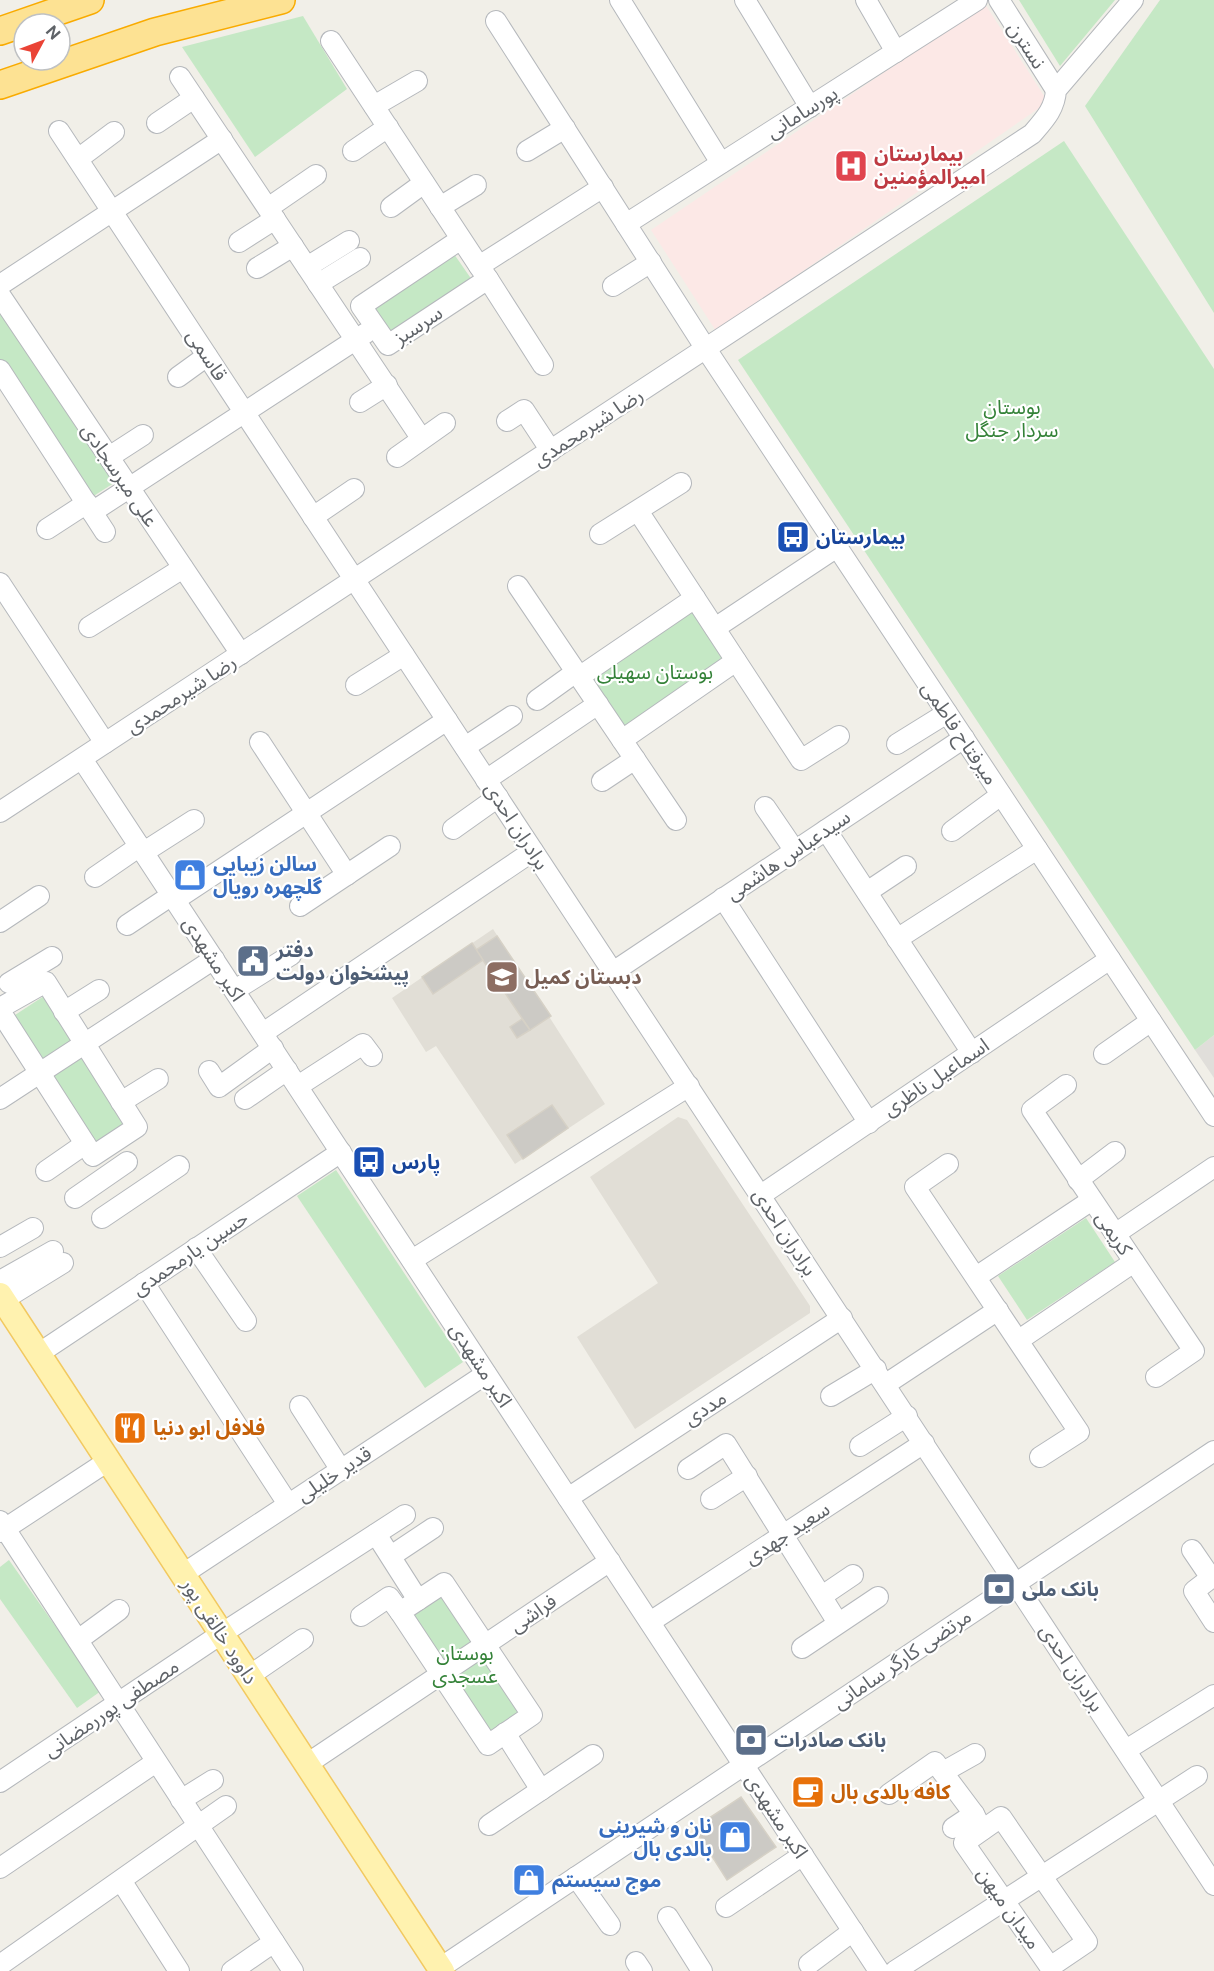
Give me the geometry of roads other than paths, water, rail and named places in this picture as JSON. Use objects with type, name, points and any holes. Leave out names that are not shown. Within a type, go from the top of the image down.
[{"type":"highway","points":[[0,31],[90,0]]},
{"type":"highway","points":[[0,85],[155,32],[281,0]]},
{"type":"main road","points":[[0,20],[84,0]]},
{"type":"main road","name":"داوود خالقی پور","points":[[3,1302],[183,1574],[439,1970]]},
{"type":"street","points":[[620,0],[721,163]]},
{"type":"street","points":[[745,0],[810,107]]},
{"type":"street","points":[[866,0],[896,52]]},
{"type":"street","name":"پورسامانی","points":[[626,224],[977,0]]},
{"type":"street","name":"نسترن","points":[[999,0],[1056,90]]},
{"type":"street","name":"رضا شیرمحمدی","points":[[0,812],[1032,134],[1047,118],[1055,101],[1056,90],[1133,0]]},
{"type":"street","points":[[496,21],[706,349]]},
{"type":"street","points":[[331,41],[543,365]]},
{"type":"street","points":[[180,77],[421,438]]},
{"type":"street","points":[[374,106],[417,81]]},
{"type":"street","points":[[157,123],[194,98]]},
{"type":"street","points":[[353,151],[388,128]]},
{"type":"street","points":[[527,151],[565,128]]},
{"type":"street","name":"قاسمی","points":[[59,131],[354,580]]},
{"type":"street","points":[[78,159],[114,132]]},
{"type":"street","points":[[0,285],[222,139]]},
{"type":"street","points":[[239,242],[316,175]]},
{"type":"street","points":[[391,207],[424,183]]},
{"type":"street","points":[[440,207],[476,185]]},
{"type":"street","points":[[483,273],[603,187]]},
{"type":"street","name":"سرسبز","points":[[461,239],[361,306],[388,345],[483,273]]},
{"type":"street","points":[[307,267],[349,241]]},
{"type":"street","points":[[257,268],[293,246]]},
{"type":"street","points":[[318,284],[360,258]]},
{"type":"street","points":[[613,286],[651,262]]},
{"type":"street","name":"علی میرسجادی","points":[[0,296],[241,654]]},
{"type":"street","points":[[47,529],[129,487],[375,327]]},
{"type":"street","name":"میرفتاح فاطمی","points":[[706,349],[1214,1116]]},
{"type":"street","points":[[178,377],[207,356]]},
{"type":"street","points":[[0,370],[105,532]]},
{"type":"street","points":[[360,402],[387,385]]},
{"type":"street","points":[[507,421],[524,410],[551,451]]},
{"type":"street","points":[[397,457],[444,423]]},
{"type":"street","points":[[109,458],[143,435]]},
{"type":"street","points":[[600,534],[681,483]]},
{"type":"street","points":[[313,517],[354,489]]},
{"type":"street","points":[[638,511],[801,760],[839,736]]},
{"type":"street","points":[[715,628],[837,547]]},
{"type":"street","points":[[89,627],[183,568]]},
{"type":"street","name":"برادران احدی","points":[[354,580],[1017,1582],[1214,1885]]},
{"type":"street","points":[[0,584],[105,743]]},
{"type":"street","points":[[518,586],[676,820]]},
{"type":"street","points":[[537,700],[695,598]]},
{"type":"street","points":[[356,685],[404,655]]},
{"type":"street","points":[[622,740],[736,661]]},
{"type":"street","points":[[486,780],[598,704]]},
{"type":"street","points":[[897,744],[947,713]]},
{"type":"street","points":[[465,747],[512,716]]},
{"type":"street","points":[[127,925],[306,813],[447,720]]},
{"type":"street","name":"سیدعباس هاشمی","points":[[613,972],[964,738]]},
{"type":"street","points":[[260,742],[347,874]]},
{"type":"street","name":"اکبر مشهدی","points":[[82,759],[879,1971]]},
{"type":"street","points":[[602,781],[634,759]]},
{"type":"street","points":[[952,831],[1001,795]]},
{"type":"street","points":[[453,829],[498,797]]},
{"type":"street","points":[[765,807],[795,851]]},
{"type":"street","points":[[95,877],[194,820]]},
{"type":"street","points":[[826,830],[972,1053]]},
{"type":"street","points":[[300,906],[390,846]]},
{"type":"street","points":[[897,939],[1037,849]]},
{"type":"street","points":[[209,1071],[219,1087],[268,1041],[533,851]]},
{"type":"street","points":[[867,892],[906,866]]},
{"type":"street","points":[[0,922],[39,897]]},
{"type":"street","points":[[723,898],[869,1123]]},
{"type":"street","points":[[235,990],[291,955]]},
{"type":"street","points":[[9,983],[46,982],[137,1127],[93,1156],[38,1074],[0,1010],[9,983],[52,957]]},
{"type":"street","points":[[0,1099],[214,959]]},
{"type":"street","name":"اسماعیل ناظری","points":[[761,1196],[1110,959]]},
{"type":"street","points":[[64,1012],[99,990]]},
{"type":"street","points":[[1104,1054],[1151,1021]]},
{"type":"street","points":[[245,1099],[363,1044]]},
{"type":"street","points":[[121,1102],[158,1079]]},
{"type":"street","points":[[412,1260],[689,1086]]},
{"type":"street","points":[[1066,1086],[1032,1110],[1092,1200]]},
{"type":"street","points":[[114,1143],[144,1187]]},
{"type":"street","points":[[46,1172],[85,1144]]},
{"type":"street","name":"حسین یارمحمدی","points":[[38,1354],[341,1152]]},
{"type":"street","points":[[1078,1180],[1115,1152]]},
{"type":"street","points":[[75,1198],[127,1162]]},
{"type":"street","points":[[948,1164],[915,1187],[1079,1432],[1040,1458]]},
{"type":"street","points":[[102,1218],[144,1187],[179,1166]]},
{"type":"street","points":[[1115,1234],[1214,1167]]},
{"type":"street","name":"کریمی","points":[[976,1277],[1092,1200],[1134,1262],[1019,1340]]},
{"type":"street","points":[[0,1247],[33,1228]]},
{"type":"street","points":[[196,1248],[246,1321]]},
{"type":"street","points":[[3,1302],[58,1257]]},
{"type":"street","points":[[1134,1262],[1194,1351],[1156,1377]]},
{"type":"street","points":[[144,1283],[288,1504]]},
{"type":"street","points":[[831,1396],[881,1376],[998,1310]]},
{"type":"street","name":"مددی","points":[[568,1498],[842,1318]]},
{"type":"street","name":"قدیر خلیلی","points":[[183,1574],[486,1374]]},
{"type":"street","points":[[300,1406],[341,1470]]},
{"type":"street","points":[[860,1446],[907,1416]]},
{"type":"street","name":"سعید جهدی","points":[[650,1622],[924,1443]]},
{"type":"street","points":[[688,1469],[726,1444],[785,1534],[838,1623]]},
{"type":"street","name":"مرتضی کارگر سامانی","points":[[439,1970],[1214,1451]]},
{"type":"street","points":[[108,1461],[2,1527],[119,1702],[292,1971]]},
{"type":"street","points":[[711,1499],[747,1476]]},
{"type":"street","name":"مصطفی پوررمضانی","points":[[0,1782],[221,1634],[405,1515]]},
{"type":"street","points":[[391,1557],[433,1528]]},
{"type":"street","points":[[376,1534],[418,1600]]},
{"type":"street","points":[[1192,1550],[1211,1578],[1194,1591],[1214,1622]]},
{"type":"street","name":"فراشی","points":[[307,1764],[610,1561]]},
{"type":"street","points":[[822,1596],[853,1575]]},
{"type":"street","points":[[361,1616],[389,1597],[488,1745],[532,1715],[444,1583],[400,1612]]},
{"type":"street","points":[[802,1648],[878,1597]]},
{"type":"street","points":[[78,1640],[119,1610]]},
{"type":"street","points":[[249,1676],[303,1639]]},
{"type":"street","points":[[1126,1750],[1214,1695]]},
{"type":"street","points":[[505,1733],[541,1790]]},
{"type":"street","points":[[943,1772],[975,1754]]},
{"type":"street","points":[[489,1825],[593,1755]]},
{"type":"street","points":[[0,1868],[156,1762]]},
{"type":"street","points":[[889,1794],[935,1762],[978,1822],[952,1828]]},
{"type":"street","points":[[895,1971],[1197,1776]]},
{"type":"street","points":[[181,1800],[213,1780]]},
{"type":"street","points":[[6,1961],[122,1882],[226,1806]]},
{"type":"street","name":"میدان میهن","points":[[1001,1817],[1042,1876],[1087,1942],[1069,1964],[1050,1967],[964,1843],[978,1822],[1001,1817]]},
{"type":"street","points":[[726,1907],[803,1855]]},
{"type":"street","points":[[576,1877],[610,1925]]},
{"type":"street","points":[[122,1882],[179,1971]]},
{"type":"street","points":[[668,1917],[702,1971]]},
{"type":"street","points":[[809,1964],[853,1932]]},
{"type":"street","points":[[232,1971],[274,1942]]},
{"type":"place","name":"بیمارستان امیرالمؤمنین","points":[[851,166]]},
{"type":"place","name":"بیمارستان","points":[[793,537]]},
{"type":"place","name":"سالن زیبایی گلچهره رویال","points":[[190,875]]},
{"type":"place","name":"دفتر پیشخوان دولت","points":[[253,961]]},
{"type":"place","name":"دبستان کمیل","points":[[502,977]]},
{"type":"place","name":"پارس","points":[[369,1162]]},
{"type":"place","name":"فلافل ابو دنیا","points":[[130,1428]]},
{"type":"place","name":"بانک ملی","points":[[999,1589]]},
{"type":"place","name":"بانک صادرات","points":[[751,1740]]},
{"type":"place","name":"کافه بالدی بال","points":[[808,1792]]},
{"type":"place","name":"نان و شیرینی بالدی بال","points":[[735,1837]]},
{"type":"place","name":"موج سیستم","points":[[529,1880]]},
{"type":"park label","name":"بوستان سردار جنگل","points":[[1012,418]]},
{"type":"park label","name":"بوستان سهیلی","points":[[655,672]]},
{"type":"park label","name":"بوستان عسجدی","points":[[465,1664]]}]
